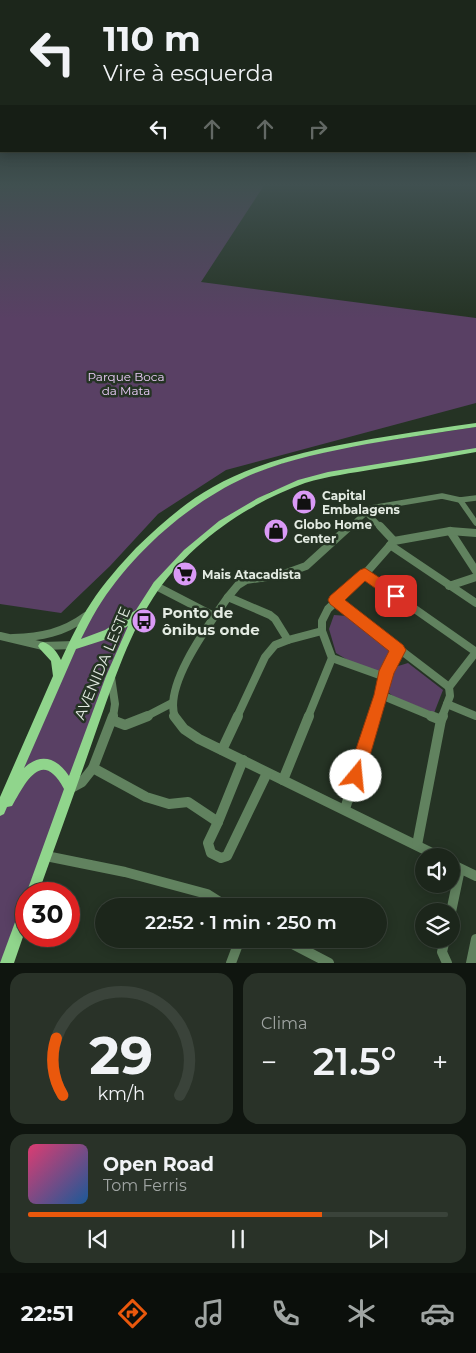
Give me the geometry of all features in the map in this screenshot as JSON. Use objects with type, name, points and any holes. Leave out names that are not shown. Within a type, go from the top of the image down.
[{"type":"main road","points":[[458,427],[476,419]]},
{"type":"main road","name":"AVENIDA LESTE","points":[[0,812],[58,678],[90,613],[112,581],[160,527],[190,504],[221,485],[254,469],[322,449],[476,425]]},
{"type":"main road","name":"AVENIDA LESTE","points":[[36,882],[111,676],[140,612],[156,586],[174,565],[200,540],[247,507],[302,482],[329,475],[476,450]]},
{"type":"main road","points":[[74,645],[91,642],[109,633],[140,612]]},
{"type":"main road","points":[[43,646],[54,654],[58,662],[58,678]]},
{"type":"main road","points":[[0,812],[30,770],[40,764],[54,767],[63,774],[70,789]]},
{"type":"main road","points":[[7,963],[15,941]]},
{"type":"street","points":[[424,848],[187,733],[178,723],[172,703],[183,672],[214,616],[238,585],[246,580],[281,575],[306,566],[365,511],[371,508],[442,496],[460,500],[476,498]]},
{"type":"street","points":[[460,500],[476,523]]},
{"type":"street","points":[[365,511],[392,543],[449,586],[476,603]]},
{"type":"street","points":[[450,531],[476,571]]},
{"type":"street","points":[[283,780],[332,658],[322,631],[324,614],[335,600],[365,574],[392,543],[450,531],[476,533]]},
{"type":"street","points":[[365,574],[476,652],[449,687],[450,696],[441,720],[417,844]]},
{"type":"street","points":[[449,586],[476,577]]},
{"type":"street","points":[[156,586],[214,616]]},
{"type":"street","points":[[228,597],[270,615],[275,619],[288,640]]},
{"type":"street","points":[[335,600],[398,650],[449,687]]},
{"type":"street","points":[[13,638],[51,636],[68,628],[90,613]]},
{"type":"street","points":[[222,750],[265,657],[275,645],[322,631]]},
{"type":"street","points":[[0,636],[43,646],[74,645]]},
{"type":"street","points":[[345,809],[391,660],[398,650]]},
{"type":"street","points":[[332,658],[385,678]]},
{"type":"street","points":[[70,789],[82,782],[93,768],[112,720],[115,704],[111,676]]},
{"type":"street","points":[[381,695],[441,720]]},
{"type":"street","points":[[112,720],[125,725],[140,720],[172,703]]},
{"type":"street","points":[[447,704],[476,716]]},
{"type":"street","points":[[242,760],[208,843],[211,854],[221,858],[227,856],[267,773]]},
{"type":"street","points":[[93,768],[146,797],[169,804],[188,802],[218,822]]},
{"type":"street","points":[[46,856],[125,872],[207,894],[213,898]]},
{"type":"street","points":[[460,868],[476,876]]},
{"type":"street","points":[[471,963],[476,939]]},
{"type":"street","points":[[231,963],[237,948]]},
{"type":"street","points":[[300,948],[329,963]]},
{"type":"street","points":[[443,948],[442,952],[447,963]]},
{"type":"green space","name":"Parque Boca da Mata","points":[[0,229],[236,229],[201,282],[476,318],[476,403],[226,470],[158,514],[110,566],[61,613],[0,604]]},
{"type":"green space","points":[[476,427],[476,450],[302,481],[270,492],[223,523],[200,542],[158,587],[143,613],[76,644],[92,613],[142,544],[220,484],[322,450]]},
{"type":"green space","points":[[143,614],[112,676],[67,793],[62,777],[38,766],[0,809],[75,645]]},
{"type":"green space","points":[[334,615],[347,616],[393,652],[381,672],[361,668],[336,653],[329,629]]},
{"type":"green space","points":[[408,663],[443,690],[434,713],[394,697],[388,692],[395,667]]},
{"type":"green space","points":[[38,768],[52,769],[61,778],[66,795],[31,882],[15,882],[16,947],[10,963],[0,963],[0,814]]},
{"type":"place","name":"Capital Embalagens","points":[[304,502]]},
{"type":"place","name":"Globo Home Center","points":[[276,531]]},
{"type":"place","name":"Mais Atacadista","points":[[185,574]]},
{"type":"place","name":"Ponto de ônibus onde","points":[[144,621]]},
{"type":"route","points":[[356,776],[387,671],[391,660],[398,650],[335,600],[365,574],[396,596]]}]
